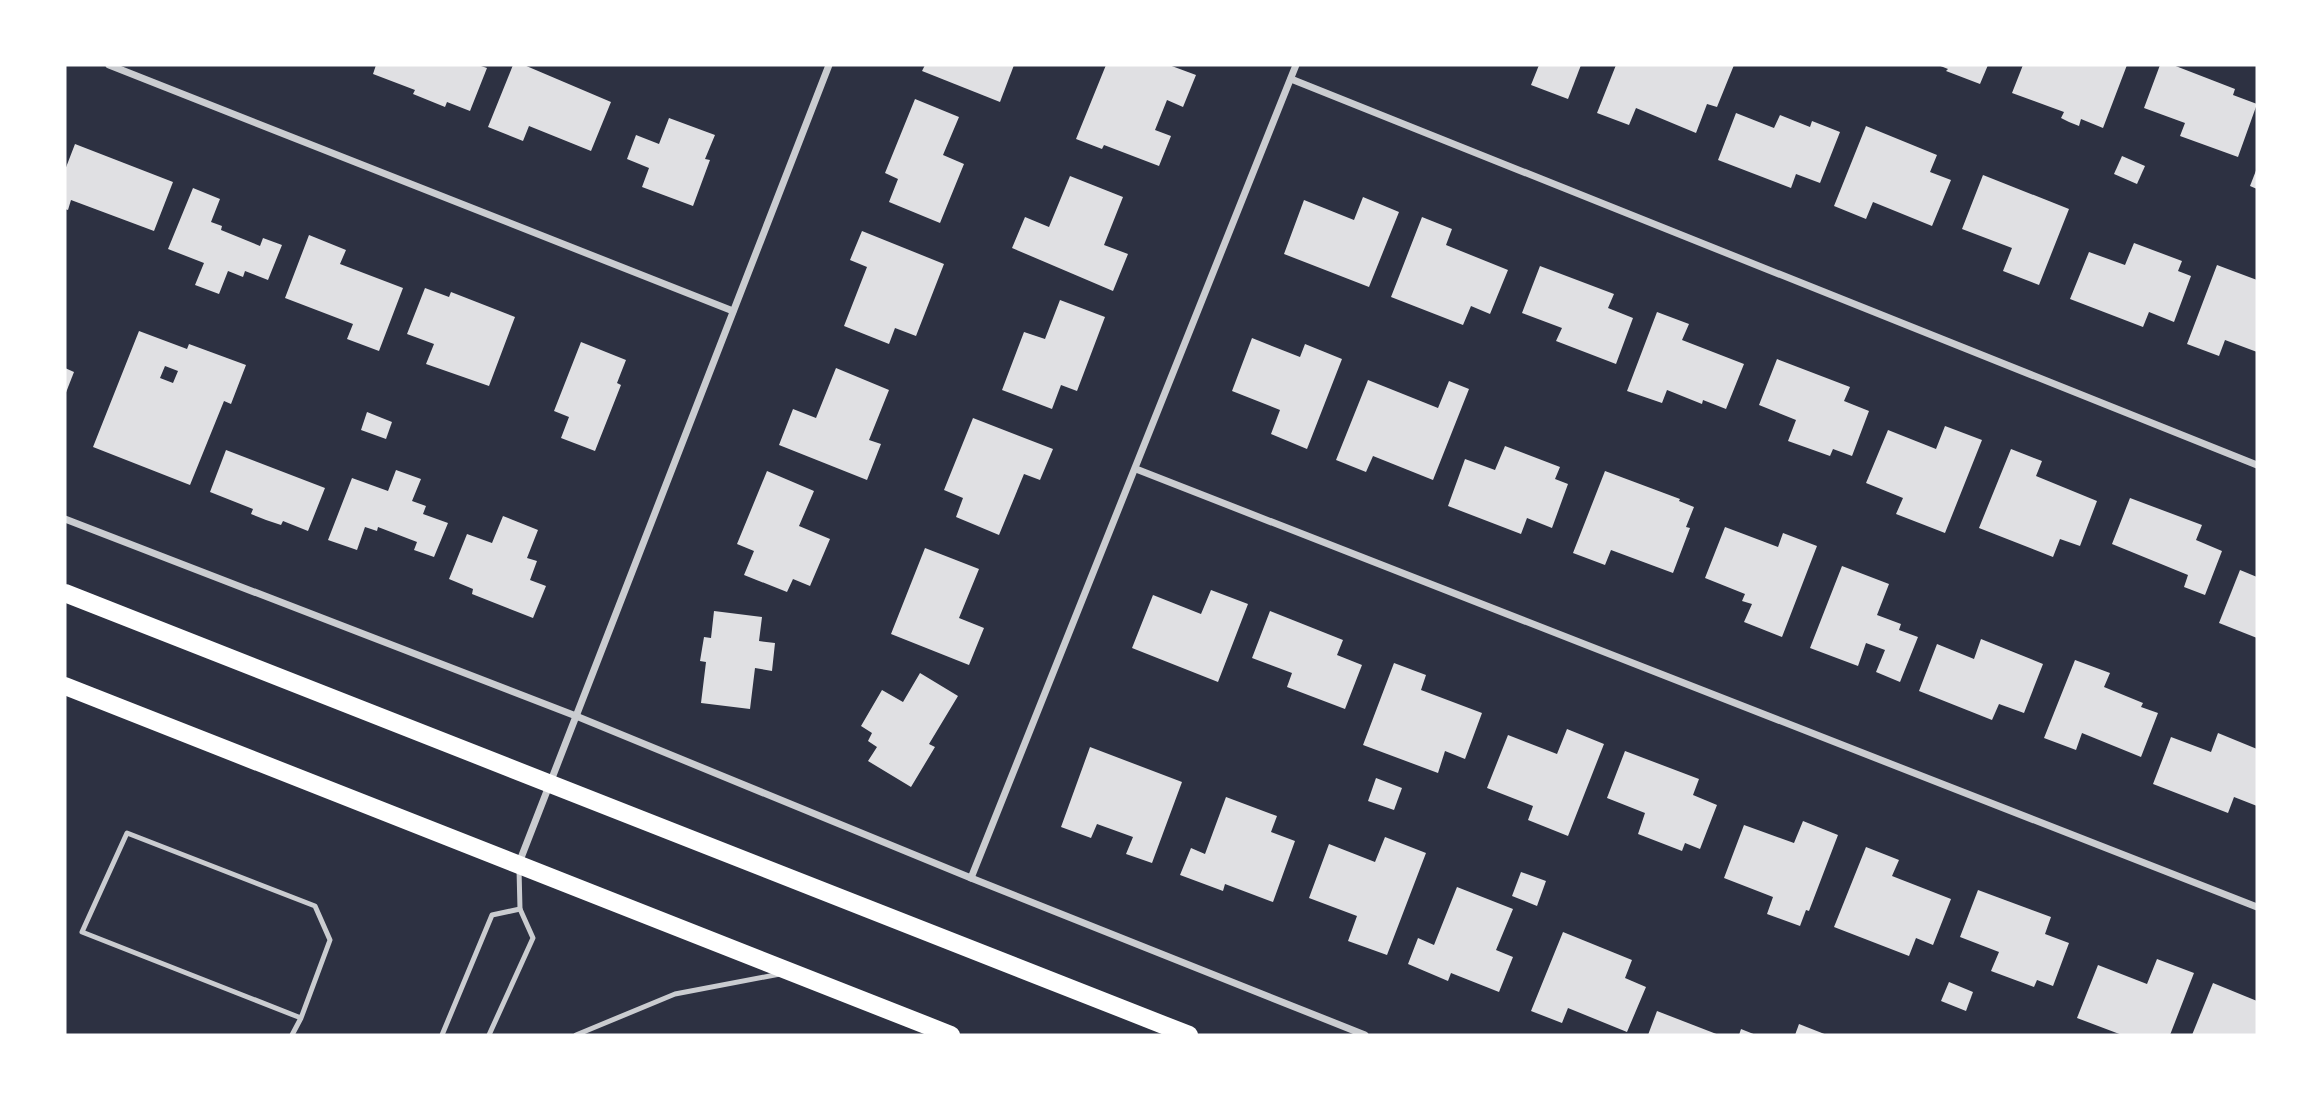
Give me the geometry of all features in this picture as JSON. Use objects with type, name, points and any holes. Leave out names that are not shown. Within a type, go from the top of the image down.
[{"type":"main road","points":[[65,593],[1189,1035]]},
{"type":"main road","points":[[65,687],[951,1035]]},
{"type":"street","points":[[108,65],[733,311]]},
{"type":"street","points":[[519,864],[828,65]]},
{"type":"street","points":[[971,878],[1296,65]]},
{"type":"street","points":[[1291,79],[2257,465]]},
{"type":"street","points":[[1136,469],[2257,907]]},
{"type":"street","points":[[65,519],[576,716],[971,878],[1365,1035]]},
{"type":"lane","points":[[292,1035],[301,1018],[330,940],[315,906],[127,833],[82,932],[301,1018]]},
{"type":"lane","points":[[489,1035],[533,938],[520,909],[519,864]]},
{"type":"lane","points":[[442,1035],[492,915],[520,909]]},
{"type":"lane","points":[[576,1035],[675,994],[791,972]]},
{"type":"building","points":[[376,65],[478,65],[487,68],[470,111],[447,102],[445,107],[413,94],[415,90],[373,74]]},
{"type":"building","points":[[513,65],[524,65],[611,102],[591,151],[529,126],[523,141],[488,127]]},
{"type":"building","points":[[925,65],[1014,65],[1000,102],[922,71]]},
{"type":"building","points":[[1106,65],[1169,65],[1196,75],[1183,107],[1167,100],[1155,130],[1171,136],[1159,166],[1104,145],[1102,149],[1076,139]]},
{"type":"building","points":[[1539,65],[1581,65],[1568,99],[1531,85]]},
{"type":"building","points":[[1616,65],[1734,65],[1717,107],[1707,104],[1696,133],[1636,108],[1629,125],[1597,113]]},
{"type":"building","points":[[1938,65],[1988,65],[1980,84],[1946,71],[1948,69]]},
{"type":"building","points":[[2023,65],[2127,65],[2103,128],[2081,119],[2079,126],[2061,118],[2064,112],[2012,93]]},
{"type":"building","points":[[2160,65],[2173,65],[2235,89],[2233,95],[2257,104],[2238,157],[2180,136],[2185,123],[2144,108]]},
{"type":"building","points":[[915,99],[959,117],[943,155],[964,164],[940,223],[889,202],[898,179],[885,173]]},
{"type":"building","points":[[1736,113],[1774,128],[1780,115],[1810,127],[1812,121],[1840,132],[1820,183],[1796,174],[1791,188],[1718,160]]},
{"type":"building","points":[[669,118],[715,135],[705,159],[710,160],[693,206],[642,187],[649,168],[627,159],[636,135],[659,144]]},
{"type":"building","points":[[1866,126],[1937,155],[1930,172],[1951,180],[1932,226],[1873,202],[1866,219],[1834,206]]},
{"type":"building","points":[[75,144],[173,182],[154,231],[71,200],[68,210],[65,209],[65,170]]},
{"type":"building","points":[[2122,156],[2145,166],[2137,184],[2114,174]]},
{"type":"building","points":[[2257,168],[2257,189],[2250,186]]},
{"type":"building","points":[[1983,175],[2069,209],[2039,285],[2003,271],[2012,248],[1962,229]]},
{"type":"building","points":[[1070,176],[1123,197],[1104,245],[1128,254],[1113,291],[1012,248],[1025,217],[1049,227]]},
{"type":"building","points":[[193,188],[220,199],[211,222],[222,226],[221,230],[260,246],[263,238],[282,245],[268,280],[245,271],[243,277],[228,271],[219,294],[195,285],[204,263],[168,249]]},
{"type":"building","points":[[1363,197],[1399,212],[1369,287],[1284,254],[1304,200],[1354,220]]},
{"type":"building","points":[[1422,217],[1452,229],[1446,245],[1508,270],[1490,314],[1471,306],[1463,325],[1391,297]]},
{"type":"building","points":[[862,231],[944,264],[916,336],[895,328],[889,344],[844,326],[867,267],[850,260]]},
{"type":"building","points":[[309,235],[346,250],[340,264],[403,288],[379,351],[347,339],[353,324],[285,298]]},
{"type":"building","points":[[2134,243],[2182,261],[2178,271],[2191,276],[2174,322],[2149,312],[2143,327],[2070,299],[2089,252],[2125,265]]},
{"type":"building","points":[[2217,265],[2257,280],[2257,352],[2225,340],[2219,356],[2187,344]]},
{"type":"building","points":[[1540,266],[1614,294],[1608,308],[1633,318],[1616,364],[1556,341],[1562,328],[1522,313]]},
{"type":"building","points":[[425,288],[449,297],[451,292],[515,317],[489,386],[426,364],[434,344],[407,334]]},
{"type":"building","points":[[1060,300],[1105,317],[1077,391],[1061,385],[1052,409],[1002,390],[1024,332],[1045,339]]},
{"type":"building","points":[[1657,312],[1689,324],[1682,340],[1744,364],[1726,409],[1703,400],[1702,404],[1667,390],[1662,403],[1627,391]]},
{"type":"building","points":[[139,331],[187,349],[189,344],[246,365],[231,404],[224,401],[190,485],[93,447]],"holes":[[[165,366],[178,371],[173,383],[160,378]]]},
{"type":"building","points":[[1252,338],[1300,357],[1305,344],[1342,359],[1307,449],[1271,434],[1280,410],[1232,391]]},
{"type":"building","points":[[581,342],[626,360],[617,383],[621,385],[595,451],[561,438],[569,417],[554,411]]},
{"type":"building","points":[[1777,359],[1850,387],[1844,401],[1869,411],[1852,456],[1833,449],[1830,456],[1788,441],[1796,420],[1759,405]]},
{"type":"building","points":[[65,368],[74,372],[65,395]]},
{"type":"building","points":[[836,368],[889,390],[869,440],[881,444],[867,480],[779,445],[793,409],[816,418]]},
{"type":"building","points":[[1368,380],[1438,408],[1449,381],[1469,389],[1433,480],[1373,456],[1366,472],[1336,460]]},
{"type":"building","points":[[367,412],[392,422],[386,439],[361,430]]},
{"type":"building","points":[[973,418],[1053,449],[1040,480],[1024,474],[999,535],[956,517],[963,498],[944,490]]},
{"type":"building","points":[[1945,426],[1982,440],[1945,533],[1896,514],[1903,498],[1866,483],[1888,430],[1936,449]]},
{"type":"building","points":[[1505,446],[1560,467],[1555,479],[1568,484],[1552,528],[1527,518],[1521,534],[1448,506],[1465,459],[1495,470]]},
{"type":"building","points":[[2011,449],[2042,461],[2036,476],[2097,501],[2080,546],[2060,539],[2053,557],[1979,528]]},
{"type":"building","points":[[226,450],[325,488],[308,531],[283,521],[281,525],[266,520],[251,514],[253,509],[210,492]]},
{"type":"building","points":[[396,470],[421,479],[412,501],[426,506],[423,514],[448,523],[434,557],[414,550],[417,542],[378,527],[377,531],[365,527],[357,550],[328,540],[352,478],[388,491]]},
{"type":"building","points":[[767,471],[814,491],[799,526],[830,539],[810,586],[793,579],[787,592],[744,575],[754,551],[737,544]]},
{"type":"building","points":[[1605,471],[1680,499],[1679,501],[1694,507],[1686,527],[1690,528],[1673,573],[1611,550],[1605,565],[1573,553]]},
{"type":"building","points":[[2130,498],[2202,525],[2196,540],[2222,551],[2205,595],[2184,587],[2188,575],[2112,544]]},
{"type":"building","points":[[503,516],[538,530],[527,558],[537,561],[530,580],[546,586],[533,618],[472,594],[473,589],[449,579],[467,534],[492,543]]},
{"type":"building","points":[[1725,527],[1778,547],[1783,533],[1817,546],[1782,637],[1744,622],[1752,604],[1742,601],[1745,594],[1705,578]]},
{"type":"building","points":[[925,548],[979,569],[959,618],[984,628],[969,665],[891,634]]},
{"type":"building","points":[[1842,566],[1889,584],[1877,615],[1901,624],[1899,630],[1918,637],[1900,682],[1876,672],[1885,650],[1866,643],[1858,666],[1810,648]]},
{"type":"building","points":[[2240,570],[2257,577],[2257,638],[2219,623]]},
{"type":"building","points":[[1211,590],[1248,604],[1218,682],[1132,648],[1153,595],[1201,614]]},
{"type":"building","points":[[714,611],[762,617],[759,641],[775,643],[772,671],[755,668],[750,709],[701,703],[706,662],[700,661],[704,637],[711,638]]},
{"type":"building","points":[[1270,611],[1343,640],[1337,655],[1362,665],[1345,709],[1287,687],[1292,673],[1252,658]]},
{"type":"building","points":[[1981,639],[2043,664],[2024,713],[1999,704],[1992,720],[1919,691],[1937,644],[1974,659]]},
{"type":"building","points":[[2075,660],[2110,673],[2104,687],[2143,703],[2141,707],[2158,713],[2141,757],[2082,733],[2076,750],[2044,738]]},
{"type":"building","points":[[1394,663],[1426,675],[1421,690],[1482,713],[1465,759],[1445,751],[1438,773],[1363,745]]},
{"type":"building","points":[[920,673],[958,696],[929,744],[935,747],[911,787],[868,761],[877,747],[868,741],[872,733],[861,726],[882,690],[903,702]]},
{"type":"building","points":[[1567,729],[1604,744],[1568,836],[1528,820],[1533,806],[1487,788],[1508,735],[1557,754]]},
{"type":"building","points":[[2218,733],[2257,749],[2257,806],[2234,797],[2228,813],[2153,784],[2171,737],[2211,752]]},
{"type":"building","points":[[1090,747],[1182,782],[1152,863],[1126,854],[1133,837],[1097,824],[1091,838],[1061,827]]},
{"type":"building","points":[[1625,751],[1699,779],[1693,795],[1717,805],[1700,849],[1685,843],[1682,851],[1638,834],[1645,813],[1607,798]]},
{"type":"building","points":[[1376,778],[1402,788],[1394,810],[1368,801]]},
{"type":"building","points":[[1226,797],[1277,816],[1271,832],[1295,841],[1273,902],[1225,884],[1223,891],[1180,875],[1191,848],[1205,854]]},
{"type":"building","points":[[1803,821],[1838,835],[1809,911],[1806,910],[1800,926],[1767,914],[1773,897],[1724,878],[1744,825],[1794,843]]},
{"type":"building","points":[[1385,837],[1426,853],[1387,955],[1348,941],[1357,916],[1309,898],[1329,844],[1375,862]]},
{"type":"building","points":[[1866,847],[1899,860],[1892,876],[1951,899],[1933,945],[1916,938],[1909,956],[1834,927]]},
{"type":"building","points":[[1521,872],[1546,881],[1537,906],[1512,896]]},
{"type":"building","points":[[1457,887],[1513,909],[1496,950],[1513,957],[1499,992],[1451,973],[1448,981],[1408,964],[1418,938],[1434,945]]},
{"type":"building","points":[[1978,890],[2051,917],[2045,934],[2069,943],[2053,986],[2037,980],[2034,987],[1991,971],[1999,952],[1960,937]]},
{"type":"building","points":[[1563,932],[1632,960],[1625,978],[1646,987],[1627,1032],[1568,1008],[1562,1023],[1531,1011]]},
{"type":"building","points":[[2157,959],[2194,973],[2170,1035],[2122,1035],[2077,1018],[2098,965],[2147,984]]},
{"type":"building","points":[[1949,982],[1973,992],[1966,1011],[1941,1001]]},
{"type":"building","points":[[2213,983],[2257,1001],[2257,1035],[2192,1035]]},
{"type":"building","points":[[1657,1011],[1719,1035],[1648,1035]]},
{"type":"building","points":[[1799,1024],[1827,1035],[1795,1035]]},
{"type":"building","points":[[1741,1029],[1756,1035],[1739,1035]]}]
